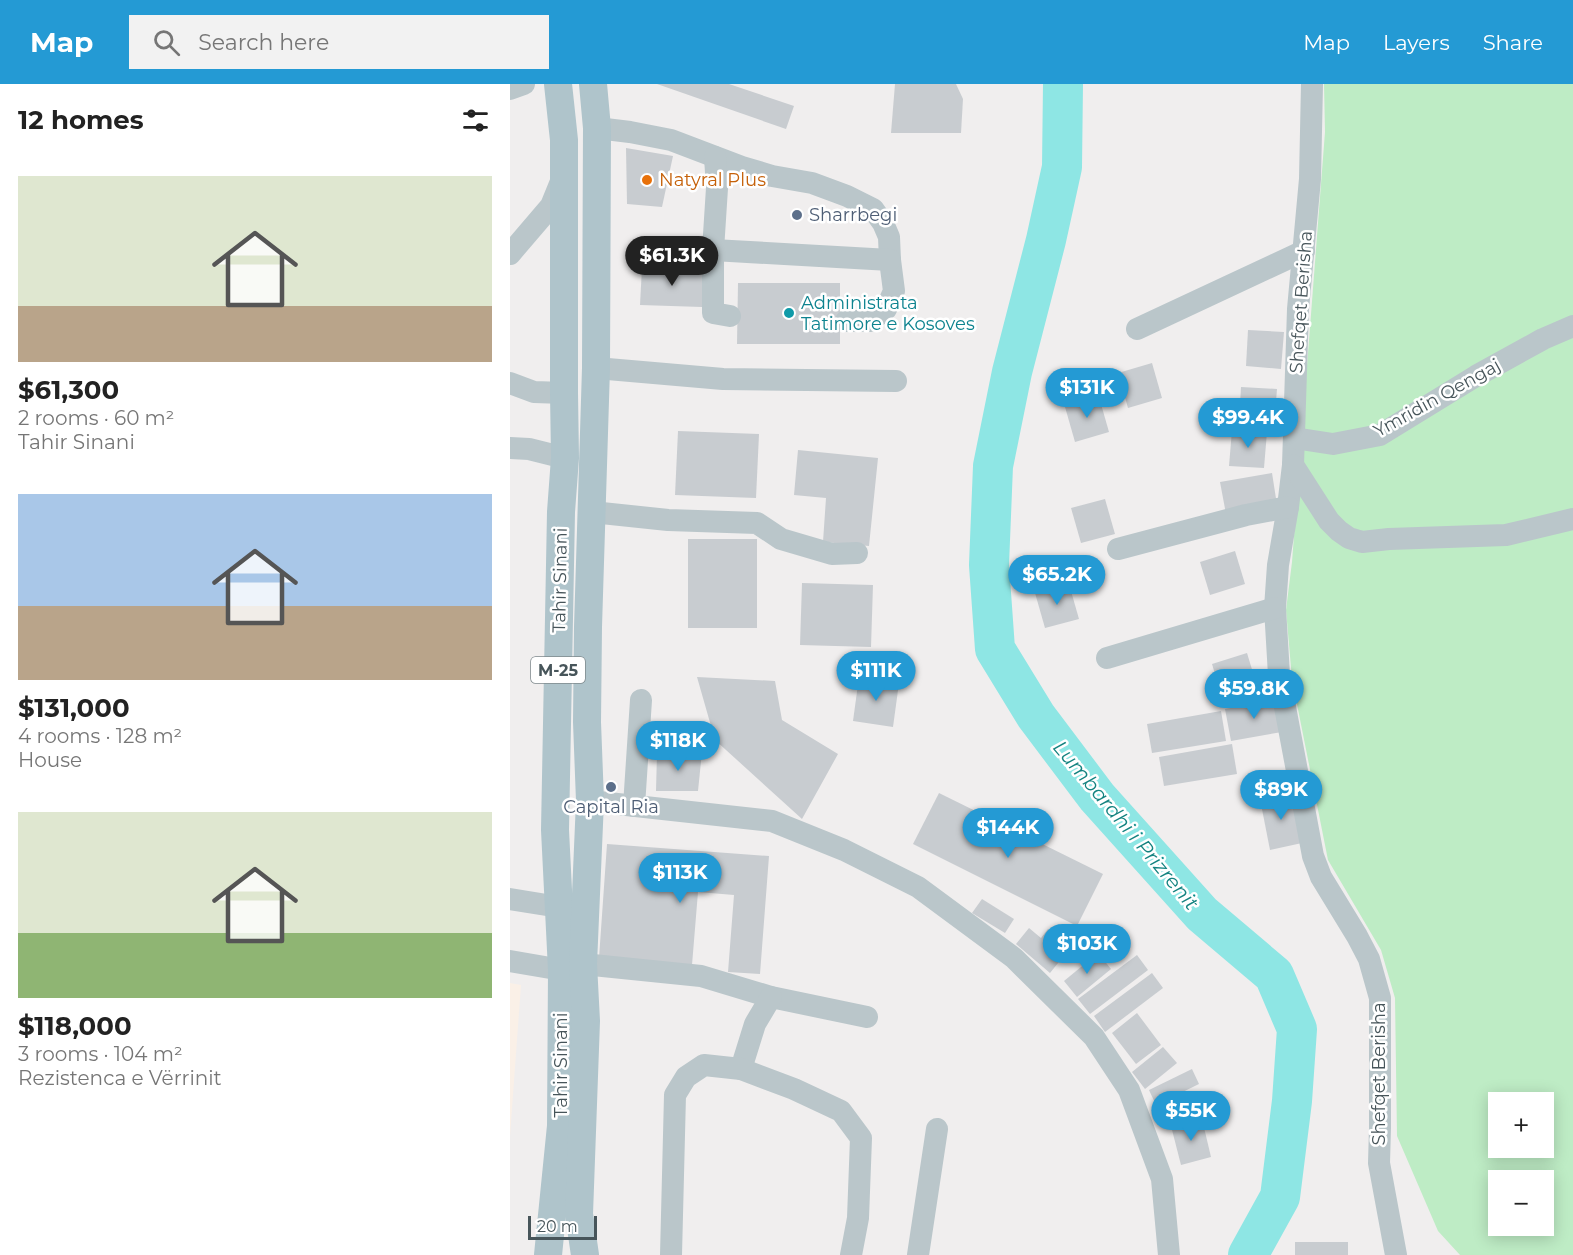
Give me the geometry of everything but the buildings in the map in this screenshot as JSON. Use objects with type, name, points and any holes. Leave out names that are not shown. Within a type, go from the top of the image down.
[{"type":"main road","name":"Tahir Sinani","points":[[558,84],[564,140],[565,458],[561,512],[555,830],[559,907],[586,1021],[579,1214],[585,1255]]},
{"type":"main road","name":"Tahir Sinani","points":[[548,1255],[590,801],[587,722],[596,368],[597,128],[593,84]]},
{"type":"street","points":[[510,88],[524,84]]},
{"type":"street","name":"Shefqet Berisha","points":[[1312,84],[1310,179],[1298,309],[1293,465],[1278,566],[1275,608],[1279,675],[1313,856],[1321,877],[1369,959],[1380,998],[1379,1163],[1396,1255]]},
{"type":"street","points":[[597,128],[671,140],[772,176],[812,183],[862,202],[873,209],[890,237],[894,291],[886,309],[871,321],[846,321]]},
{"type":"street","points":[[715,157],[717,188],[713,250],[713,314],[730,316]]},
{"type":"street","points":[[510,254],[517,230],[551,206],[564,175]]},
{"type":"street","points":[[713,250],[890,260]]},
{"type":"street","points":[[1137,329],[1304,251]]},
{"type":"street","name":"Ymridin Qengaj","points":[[1294,438],[1333,444],[1380,435],[1485,370],[1573,326]]},
{"type":"street","points":[[596,368],[723,379],[896,381]]},
{"type":"street","points":[[510,384],[534,392],[564,393]]},
{"type":"street","points":[[510,448],[529,449],[565,458]]},
{"type":"street","points":[[1293,465],[1329,521],[1349,538],[1362,542],[1506,535],[1573,519]]},
{"type":"street","points":[[1118,549],[1246,515],[1288,507]]},
{"type":"street","points":[[591,512],[668,520],[757,523],[780,539],[832,554],[857,553]]},
{"type":"street","points":[[1107,658],[1275,608]]},
{"type":"street","points":[[634,806],[641,700]]},
{"type":"street","points":[[590,801],[772,821],[844,850],[918,886],[1014,958],[1094,1038],[1129,1090],[1162,1179],[1169,1255]]},
{"type":"street","points":[[510,899],[559,907]]},
{"type":"street","points":[[510,961],[701,976],[771,998],[867,1017]]},
{"type":"street","points":[[741,1069],[755,1024],[771,998]]},
{"type":"street","points":[[671,1255],[675,1095],[686,1077],[704,1065],[741,1069],[794,1089],[841,1111],[861,1138],[858,1218],[851,1255]]},
{"type":"street","points":[[918,1255],[937,1129]]},
{"type":"shaded area","points":[[510,983],[521,985],[510,1136]]},
{"type":"green space","points":[[1324,84],[1573,84],[1573,1255],[1460,1255],[1438,1231],[1397,1136],[1395,998],[1381,950],[1328,860],[1292,679],[1286,610],[1292,562],[1325,132]]},
{"type":"waterway","name":"Lumbardhi i Prizrenit","points":[[1063,84],[1062,167],[1012,372],[993,466],[989,565],[995,649],[1036,716],[1097,797],[1202,914],[1274,975],[1297,1029],[1292,1101],[1280,1197],[1248,1255]]},
{"type":"place","name":"Natyral Plus","points":[[647,180]]},
{"type":"place","name":"Sharrbegi","points":[[797,215]]},
{"type":"place","name":"Administrata Tatimore e Kosoves","points":[[789,313]]},
{"type":"place","name":"Capital Ria","points":[[611,787]]}]
